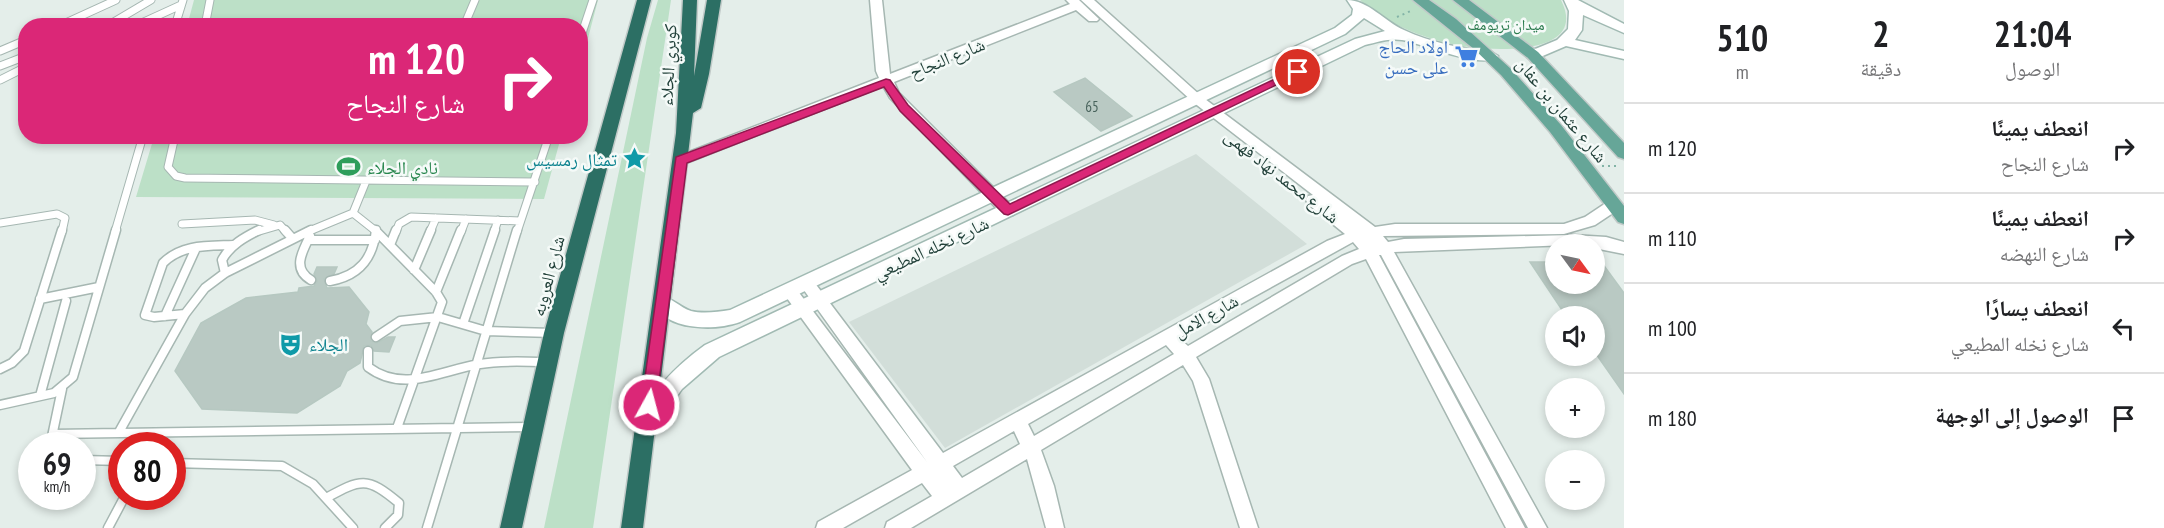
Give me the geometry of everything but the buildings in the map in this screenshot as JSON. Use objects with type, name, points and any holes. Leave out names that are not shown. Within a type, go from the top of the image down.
[{"type":"highway","points":[[630,0],[629,14],[634,38]]},
{"type":"highway","name":"كوبري الجلاء","points":[[634,38],[644,0]]},
{"type":"highway","name":"كوبري الجلاء","points":[[684,133],[690,0]]},
{"type":"highway","points":[[632,528],[684,133],[697,98],[714,0]]},
{"type":"highway","name":"شارع العروبه","points":[[511,528],[554,333],[634,38]]},
{"type":"main road","name":"شارع عثمان بن عفان","points":[[1460,0],[1533,55],[1624,153]]},
{"type":"main road","name":"شارع عثمان بن عفان","points":[[1424,2],[1491,56],[1518,84],[1624,218]]},
{"type":"street","points":[[876,0],[880,60],[886,82],[904,108],[1008,211]]},
{"type":"street","name":"شارع النجاح","points":[[681,160],[886,82],[1079,2]]},
{"type":"street","name":"شارع محمد نهاد فهمى","points":[[1079,2],[1193,101],[1363,233],[1376,249]]},
{"type":"street","points":[[1533,55],[1552,50],[1566,42],[1575,32],[1578,19],[1572,3]]},
{"type":"street","points":[[1572,3],[1624,30]]},
{"type":"street","points":[[1356,5],[1382,24],[1405,36],[1460,52],[1491,56]]},
{"type":"street","name":"شارع نخله المطيعي","points":[[662,303],[675,314],[693,321],[713,321],[733,317],[1340,31],[1358,17],[1356,5]]},
{"type":"street","name":"شارع نخله المطيعي","points":[[646,425],[662,396],[685,371],[712,351],[1360,42],[1388,35],[1405,36]]},
{"type":"street","points":[[1566,42],[1624,55]]},
{"type":"street","name":"شارع الامل","points":[[825,528],[855,520],[925,472],[1168,337],[1363,233],[1564,229],[1590,221],[1614,205]]},
{"type":"street","name":"شارع الامل","points":[[894,528],[1347,260],[1376,249],[1572,241],[1606,243],[1624,248]]},
{"type":"street","points":[[1376,249],[1516,528]]},
{"type":"street","points":[[1376,249],[1538,528]]},
{"type":"street","points":[[806,282],[959,489]]},
{"type":"street","points":[[789,290],[944,498]]},
{"type":"street","points":[[1168,337],[1186,355],[1201,379],[1249,528]]},
{"type":"street","points":[[1017,421],[1032,446],[1048,489],[1055,528]]},
{"type":"lane","points":[[77,18],[116,0]]},
{"type":"lane","points":[[121,18],[151,0]]},
{"type":"lane","points":[[206,18],[210,0]]},
{"type":"lane","points":[[467,18],[475,0]]},
{"type":"lane","points":[[586,18],[593,0]]},
{"type":"lane","points":[[151,18],[182,3]]},
{"type":"lane","points":[[177,18],[182,3]]},
{"type":"lane","points":[[0,51],[18,43]]},
{"type":"lane","points":[[0,66],[18,59]]},
{"type":"lane","points":[[0,80],[18,71]]},
{"type":"lane","points":[[53,432],[62,389],[76,371],[141,144]]},
{"type":"lane","points":[[173,144],[168,167],[176,176],[185,178],[535,182]]},
{"type":"lane","points":[[427,528],[520,220],[547,144]]},
{"type":"lane","points":[[119,432],[185,315],[205,288],[225,273],[292,238],[353,213],[366,181]]},
{"type":"lane","points":[[353,213],[376,230],[436,292],[442,302],[397,428]]},
{"type":"lane","points":[[0,223],[50,214],[57,214],[65,218],[24,351],[12,363],[0,369]]},
{"type":"lane","points":[[390,245],[402,220],[411,217],[520,220]]},
{"type":"lane","points":[[414,270],[436,218]]},
{"type":"lane","points":[[436,292],[466,219]]},
{"type":"lane","points":[[182,224],[255,220],[284,228],[292,238]]},
{"type":"lane","points":[[463,324],[498,220]]},
{"type":"lane","points":[[225,273],[224,254],[233,245],[274,225]]},
{"type":"lane","points":[[311,280],[302,276],[298,271],[302,252],[316,227]]},
{"type":"lane","points":[[330,281],[344,279],[361,270],[367,263],[376,230]]},
{"type":"lane","points":[[308,240],[375,240]]},
{"type":"lane","points":[[185,315],[149,316],[144,311],[163,263],[174,252],[233,245]]},
{"type":"lane","points":[[165,316],[196,248]]},
{"type":"lane","points":[[40,299],[99,287]]},
{"type":"lane","points":[[40,396],[66,301]]},
{"type":"lane","points":[[376,337],[400,321],[438,317],[486,332],[554,333]]},
{"type":"lane","points":[[368,351],[368,367],[377,376],[392,380],[415,380],[476,364],[548,362]]},
{"type":"lane","points":[[0,405],[62,389]]},
{"type":"lane","points":[[119,432],[533,427]]},
{"type":"lane","points":[[186,463],[282,466],[302,474],[353,528]]},
{"type":"lane","points":[[326,498],[358,481],[374,482],[399,503],[399,516],[385,528]]},
{"type":"lane","points":[[108,528],[118,510]]},
{"type":"path","points":[[1382,24],[1424,2]]},
{"type":"shaded area","points":[[1196,154],[1307,244],[945,448],[849,322]]},
{"type":"green space","points":[[194,0],[598,0],[588,38],[588,18],[189,18]]},
{"type":"green space","points":[[658,0],[671,0],[593,528],[544,528],[647,38]]},
{"type":"green space","name":"ميدان تريومف","points":[[1360,0],[1561,0],[1566,20],[1560,34],[1546,43],[1504,49],[1481,48],[1447,43],[1412,32],[1379,15]]},
{"type":"green space","name":"نادي الجلاء","points":[[152,144],[559,144],[544,199],[136,197]]},
{"type":"place","name":"اولاد الحاج على حسن","points":[[1466,56]]},
{"type":"place","name":"تمثال رمسيس","points":[[635,159]]},
{"type":"place","name":"نادي الجلاء","points":[[349,167]]},
{"type":"place","name":"الجلاء","points":[[291,344]]},
{"type":"route","points":[[649,405],[681,160],[886,82],[904,108],[1008,211],[1298,72]]}]
